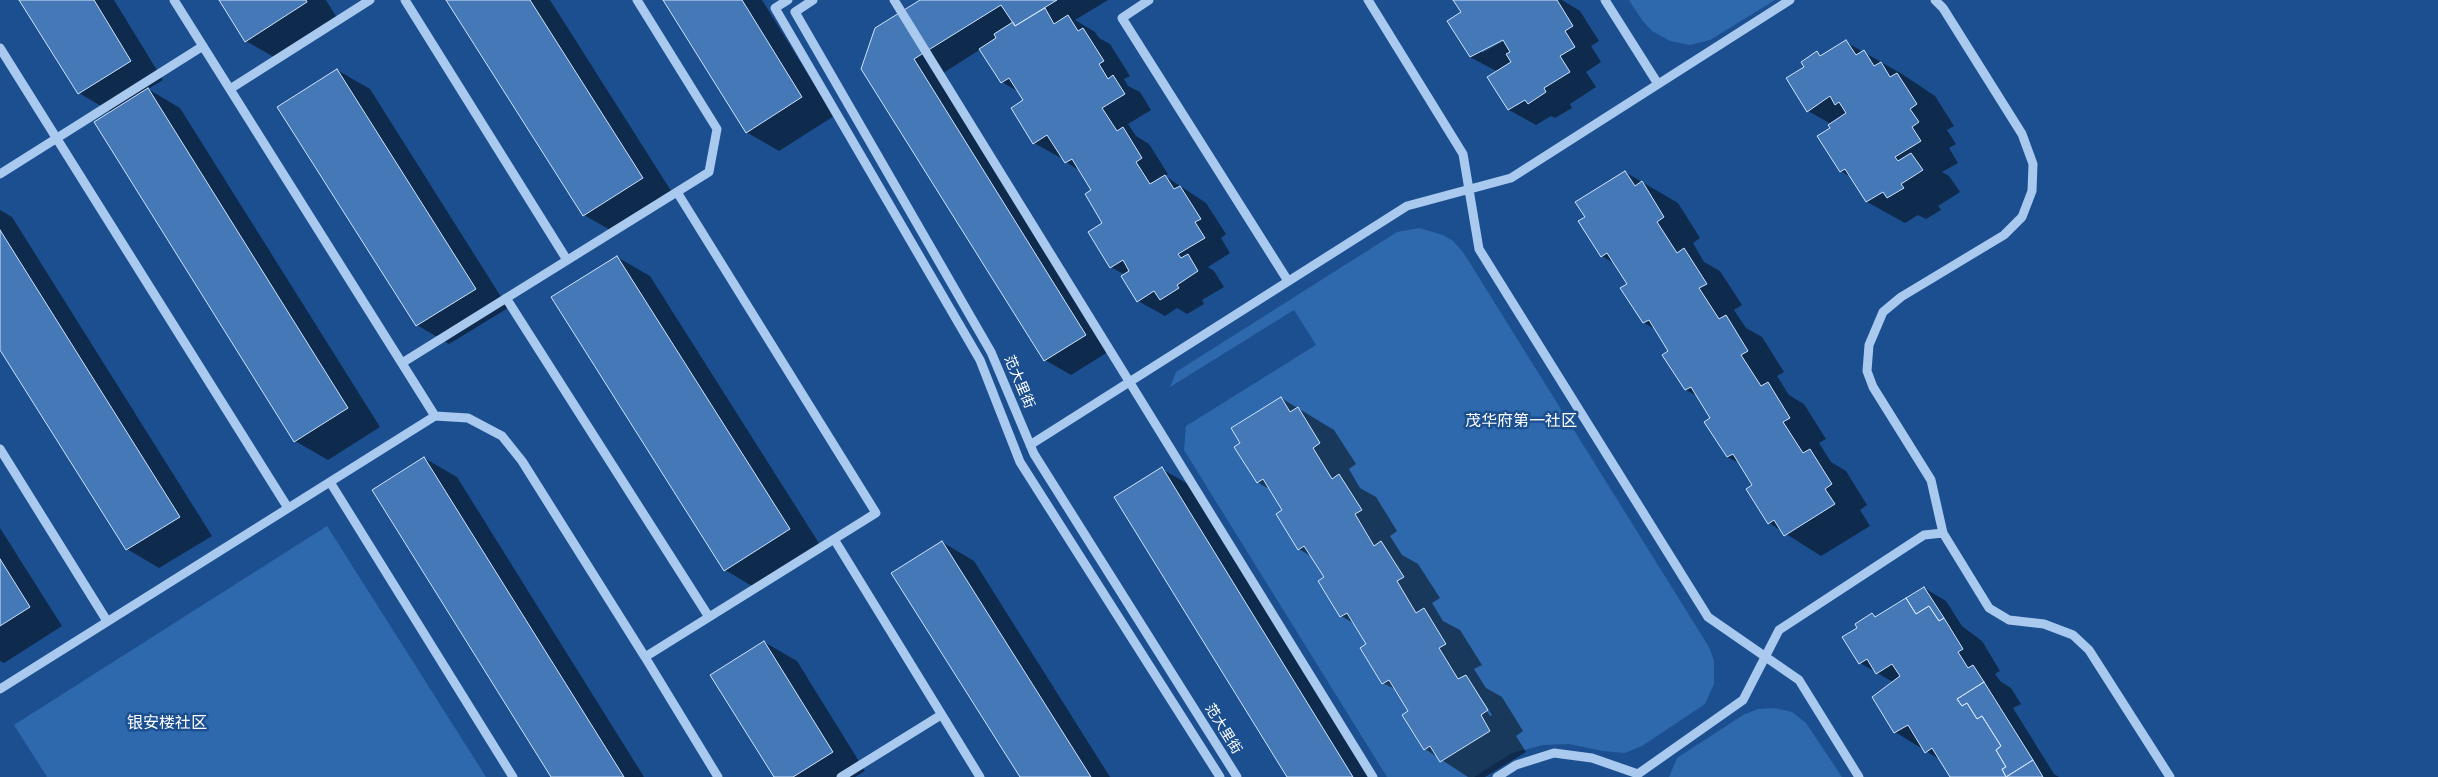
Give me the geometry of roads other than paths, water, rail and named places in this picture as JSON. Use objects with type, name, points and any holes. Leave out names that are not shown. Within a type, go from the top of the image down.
[{"type":"street","points":[[174,0],[435,416]]},
{"type":"street","points":[[230,89],[370,0]]},
{"type":"street","points":[[405,0],[567,260]]},
{"type":"street","points":[[402,363],[709,172],[717,129],[637,0]]},
{"type":"street","name":"范大里街","points":[[788,0],[775,8],[980,360],[1020,462],[1220,777]]},
{"type":"street","name":"范大里街","points":[[813,0],[795,12],[991,352],[1030,445],[1237,777]]},
{"type":"street","points":[[894,0],[1373,777]]},
{"type":"street","points":[[1149,0],[1122,18],[1288,281]]},
{"type":"street","points":[[1368,0],[1463,154],[1479,249],[1708,617],[1799,680],[1859,777]]},
{"type":"street","points":[[1605,0],[1658,84]]},
{"type":"street","points":[[1030,445],[1407,206],[1511,178],[1790,0]]},
{"type":"street","points":[[1935,0],[1943,8],[2022,134],[2033,164],[2032,191],[2022,217],[2004,235],[1901,297],[1883,312],[1869,345],[1867,371],[1873,388],[1931,480],[1943,533],[1989,608],[2009,620],[2044,624],[2073,635],[2088,650],[2170,777]]},
{"type":"street","points":[[0,174],[203,46]]},
{"type":"street","points":[[0,48],[288,508]]},
{"type":"street","points":[[645,657],[876,513],[677,192]]},
{"type":"street","points":[[506,298],[709,617]]},
{"type":"street","points":[[0,689],[435,416],[468,418],[502,436],[522,461],[718,777]]},
{"type":"street","points":[[0,449],[107,621]]},
{"type":"street","points":[[330,482],[513,777]]},
{"type":"street","points":[[1497,777],[1516,765],[1554,754],[1592,758],[1639,775],[1743,700],[1779,630],[1924,535],[1943,533]]},
{"type":"street","points":[[834,539],[980,777]]},
{"type":"street","points":[[841,777],[941,715]]},
{"type":"district","name":"茂华府第一社区","points":[[1521,421]]},
{"type":"district","name":"银安楼社区","points":[[167,723]]}]
